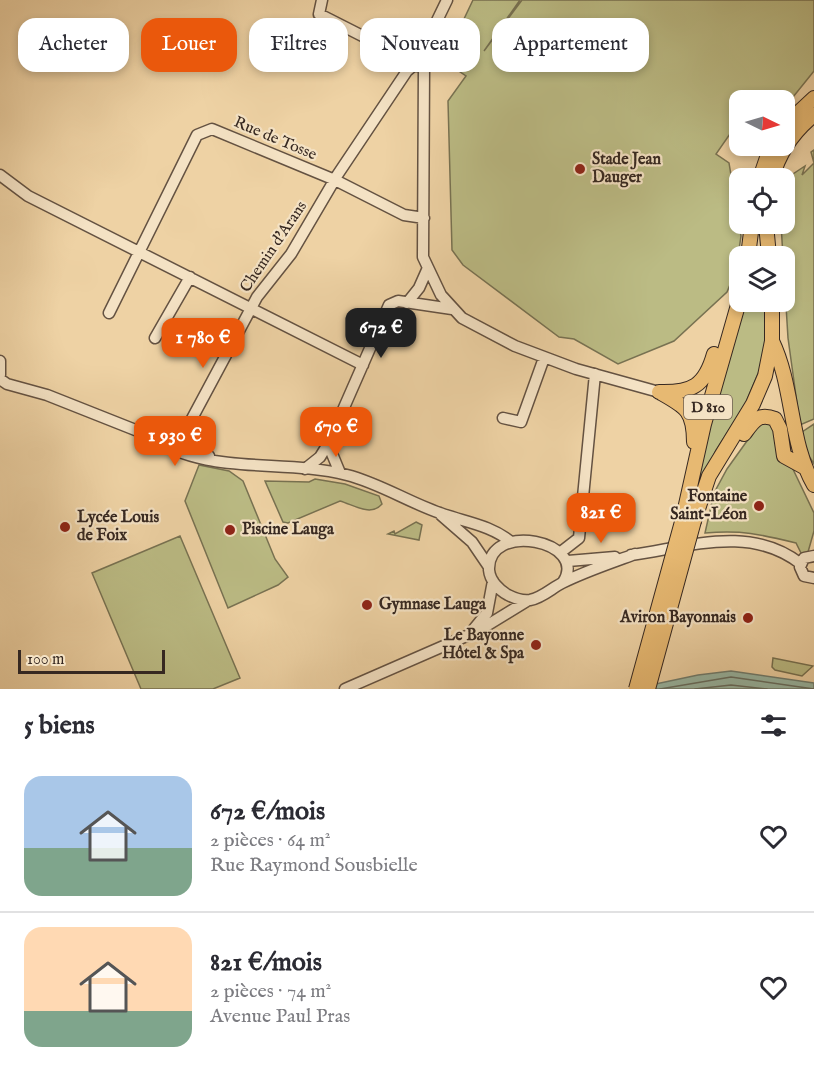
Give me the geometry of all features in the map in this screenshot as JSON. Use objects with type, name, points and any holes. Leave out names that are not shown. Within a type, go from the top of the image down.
[{"type":"main road","points":[[795,116],[814,98]]},
{"type":"main road","points":[[772,168],[794,136],[814,115]]},
{"type":"main road","points":[[659,392],[691,389],[703,380],[710,370],[720,336],[733,312]]},
{"type":"main road","name":"D 810","points":[[648,689],[689,520],[694,469],[704,424],[736,312]]},
{"type":"main road","name":"D 810","points":[[636,689],[689,520],[709,476],[760,390],[772,341],[772,312]]},
{"type":"main road","points":[[772,341],[782,362],[804,467],[814,485]]},
{"type":"main road","points":[[659,392],[679,403],[692,417],[694,469]]},
{"type":"main road","points":[[723,451],[734,449],[753,420],[770,417],[778,423],[784,456],[804,467]]},
{"type":"street","points":[[322,0],[318,14],[360,35]]},
{"type":"street","points":[[438,18],[447,0]]},
{"type":"street","name":"Chemin d'Arans","points":[[0,175],[28,196],[251,308],[291,254],[334,180],[406,72]]},
{"type":"street","points":[[424,72],[423,257],[427,270],[452,309],[485,332],[544,358],[659,392]]},
{"type":"street","name":"Rue de Tosse","points":[[109,313],[138,250],[197,135],[212,129],[334,180],[404,215],[424,218]]},
{"type":"street","points":[[407,303],[419,288],[427,270]]},
{"type":"street","points":[[155,338],[190,277]]},
{"type":"street","points":[[305,469],[320,457],[328,444],[389,305],[398,301],[452,309]]},
{"type":"street","points":[[180,441],[251,308],[363,365]]},
{"type":"street","points":[[503,418],[521,422],[544,358]]},
{"type":"street","points":[[0,362],[0,377],[7,384],[47,395],[148,435],[180,454],[340,473],[383,488],[438,513],[501,533],[511,542]]},
{"type":"street","points":[[565,557],[579,538],[595,374]]},
{"type":"street","points":[[148,435],[180,441],[217,460]]},
{"type":"street","points":[[328,444],[340,473]]},
{"type":"street","points":[[438,513],[472,542],[489,567],[493,581],[487,613],[464,638]]},
{"type":"street","points":[[489,567],[495,551],[503,544],[511,542],[536,543],[565,557],[635,554],[737,539],[773,547],[801,564]]},
{"type":"street","points":[[345,689],[464,638],[563,582],[635,554]]},
{"type":"street","points":[[813,582],[802,574],[801,564],[807,557],[814,556]]},
{"type":"street","points":[[563,582],[569,569],[565,557]]},
{"type":"street","points":[[493,581],[506,594],[527,601]]},
{"type":"green space","points":[[473,0],[520,0],[507,18],[492,18],[492,40],[484,51],[492,40],[492,72],[649,72],[649,18],[509,18],[522,0],[814,0],[814,71],[795,95],[795,90],[729,90],[729,135],[716,154],[729,163],[729,234],[741,234],[740,246],[729,246],[727,292],[674,341],[618,364],[574,339],[559,337],[463,265],[452,250],[448,101],[466,76],[460,72],[480,72],[480,18],[464,18]]},
{"type":"green space","points":[[814,163],[814,419],[800,425],[786,312],[795,312],[795,246],[782,246],[782,234],[795,234],[795,173],[805,166],[802,175]]},
{"type":"green space","points":[[742,312],[767,312],[767,335],[760,369],[744,407],[716,450],[693,501],[707,436]]},
{"type":"green space","points":[[762,420],[769,423],[778,438],[814,513],[814,531],[808,552],[801,553],[796,543],[761,535],[741,532],[705,533],[714,493],[727,469]]},
{"type":"green space","points":[[814,424],[814,464],[807,453],[802,432]]},
{"type":"green space","name":"Piscine Lauga","points":[[199,465],[229,471],[243,481],[275,559],[288,577],[278,585],[228,608],[185,501]]},
{"type":"green space","points":[[315,479],[345,484],[379,496],[382,504],[378,508],[368,510],[340,501],[288,523],[283,522],[265,481],[309,482]]},
{"type":"green space","points":[[416,522],[422,525],[419,540],[388,534],[394,531],[395,534]]},
{"type":"green space","points":[[180,536],[240,678],[213,689],[141,689],[92,573]]},
{"type":"green space","points":[[773,658],[813,666],[802,676],[775,670],[772,667]]},
{"type":"water","points":[[731,671],[814,683],[814,689],[632,689],[698,675]]},
{"type":"place","name":"Stade Jean Dauger","points":[[580,169]]},
{"type":"place","name":"Fontaine Saint-Léon","points":[[759,506]]},
{"type":"place","name":"Lycée Louis de Foix","points":[[65,527]]},
{"type":"place","name":"Piscine Lauga","points":[[230,530]]},
{"type":"place","name":"Gymnase Lauga","points":[[367,605]]},
{"type":"place","name":"Aviron Bayonnais","points":[[748,618]]},
{"type":"place","name":"Le Bayonne Hôtel & Spa","points":[[536,645]]}]
